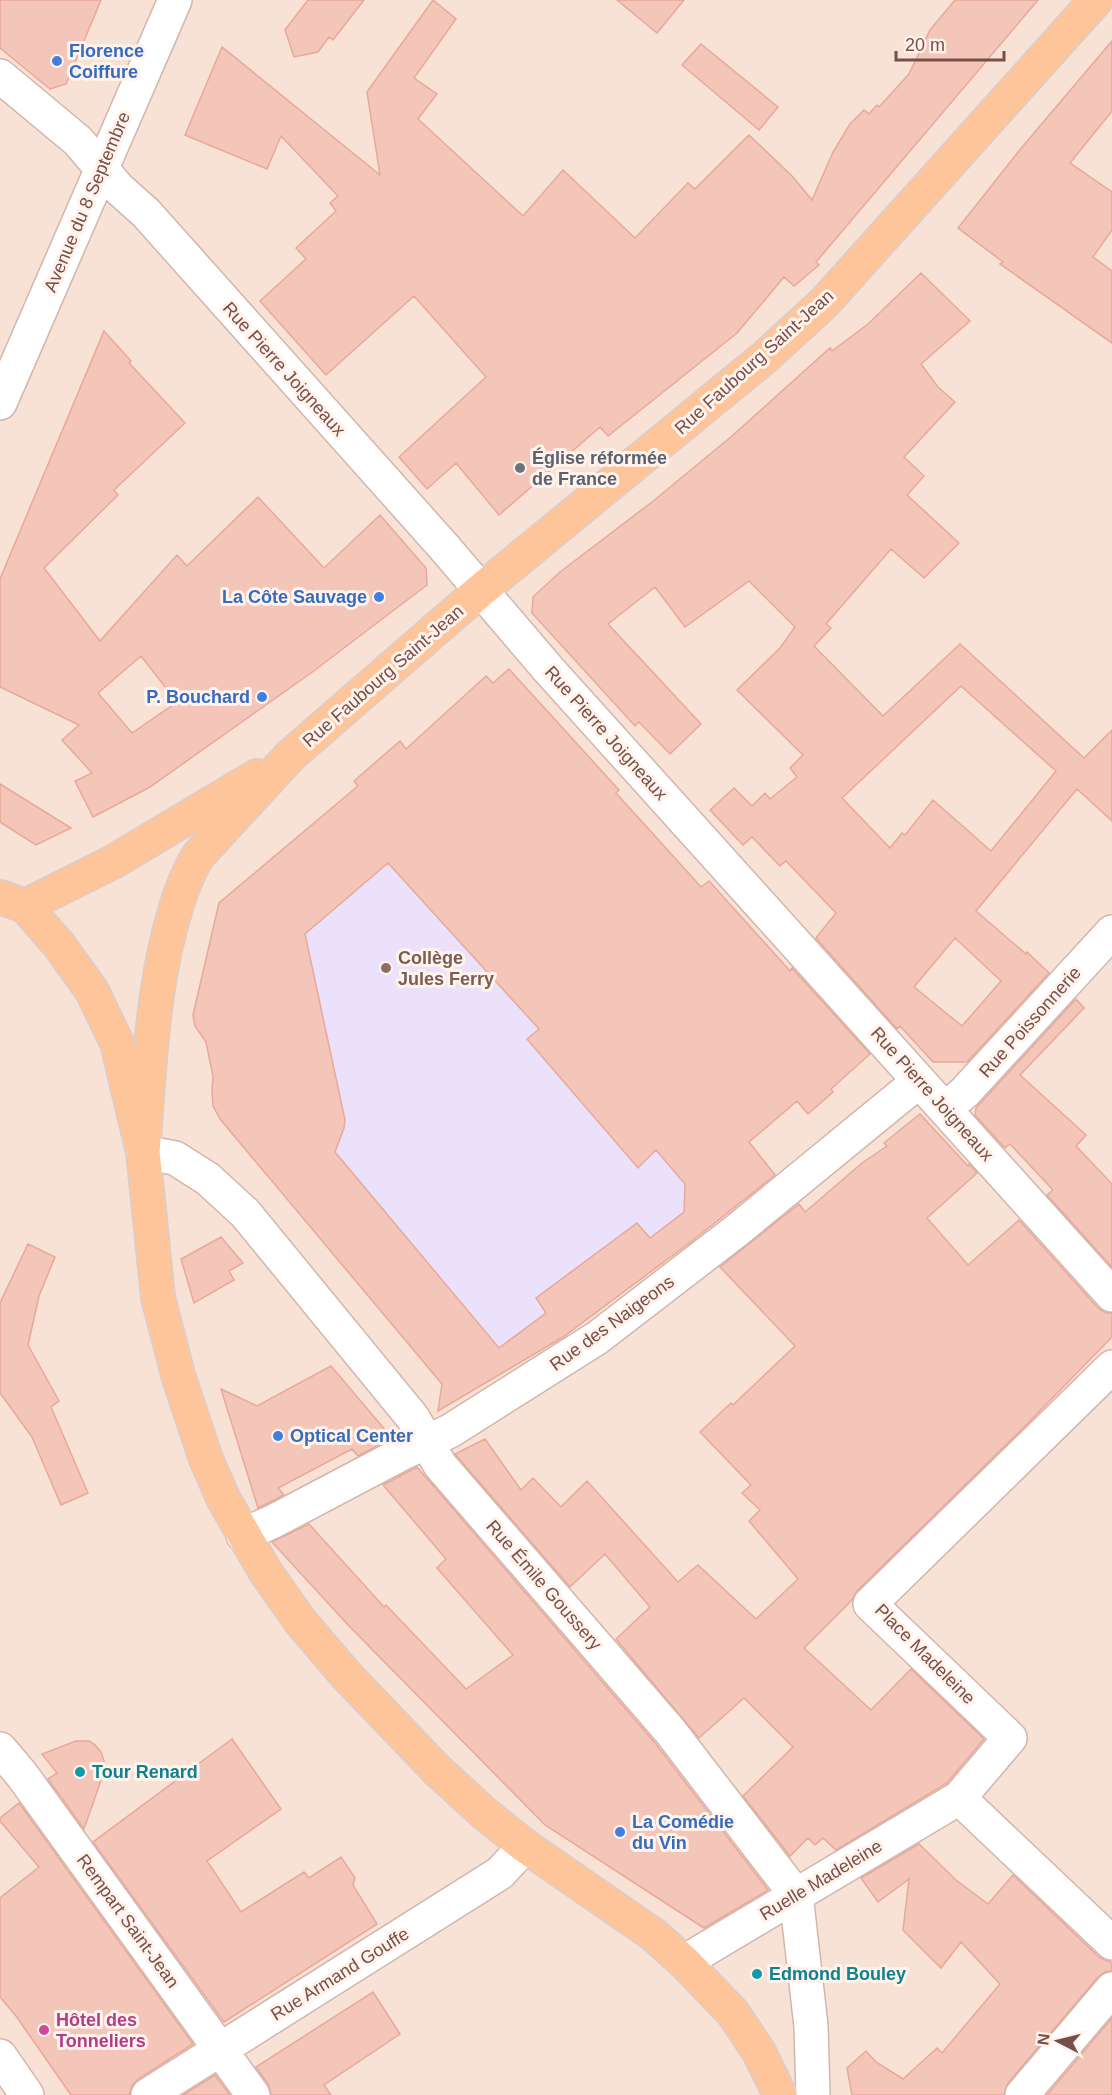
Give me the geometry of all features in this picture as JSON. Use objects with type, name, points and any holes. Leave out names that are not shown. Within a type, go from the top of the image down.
[{"type":"main road","name":"Rue Faubourg Saint-Jean","points":[[291,755],[481,590],[711,403],[824,303],[1096,0]]},
{"type":"main road","points":[[291,755],[113,862],[13,901],[59,945],[92,992],[117,1042],[143,1152],[158,1297],[206,1459],[243,1535],[300,1621],[346,1675],[437,1770],[485,1814],[525,1846],[654,1935],[684,1962],[733,2013],[759,2052],[780,2095]]},
{"type":"main road","points":[[143,1152],[157,985],[179,895],[188,872],[198,856],[291,755]]},
{"type":"street","name":"Avenue du 8 Septembre","points":[[0,403],[175,0]]},
{"type":"street","name":"Rue Pierre Joigneaux","points":[[0,76],[78,141],[101,170],[153,222],[481,590],[549,670],[1112,1295]]},
{"type":"street","name":"Rue Poissonnerie","points":[[945,1109],[965,1092],[1112,932]]},
{"type":"street","name":"Rue des Naigeons","points":[[243,1535],[450,1431],[597,1338],[736,1232],[920,1082]]},
{"type":"street","name":"Rue Émile Goussery","points":[[143,1152],[176,1158],[208,1179],[245,1213],[413,1418],[440,1465],[670,1731],[796,1895]]},
{"type":"street","name":"Place Madeleine","points":[[959,1798],[1010,1738],[870,1604],[1112,1368]]},
{"type":"street","name":"Rempart Saint-Jean","points":[[0,1749],[22,1774],[253,2095]]},
{"type":"street","name":"Ruelle Madeleine","points":[[684,1962],[959,1798]]},
{"type":"street","points":[[959,1798],[1112,1943]]},
{"type":"street","name":"Rue Armand Gouffe","points":[[148,2095],[500,1873],[525,1846]]},
{"type":"street","points":[[796,1895],[811,2026],[813,2095]]},
{"type":"street","points":[[1022,2095],[1112,1989]]},
{"type":"street","points":[[0,2056],[27,2095]]},
{"type":"shaded area","points":[[0,0],[1112,0],[1112,2095],[0,2095]]},
{"type":"shaded area","name":"Collège Jules Ferry","points":[[400,741],[438,790],[681,1161],[726,1215],[564,1337],[453,1402],[441,1396],[441,1389],[444,1386],[220,1119],[212,1098],[214,1078],[206,1042],[195,1026],[193,1015],[219,903],[358,786],[354,781]]},
{"type":"building","points":[[0,0],[101,0],[66,84],[50,89],[0,48]]},
{"type":"building","points":[[308,0],[364,0],[333,40],[329,37],[318,52],[294,57],[285,30]]},
{"type":"building","points":[[433,0],[456,19],[414,78],[437,94],[418,119],[523,216],[563,170],[635,238],[688,183],[695,189],[749,135],[793,177],[812,200],[833,152],[850,124],[864,110],[869,114],[877,105],[879,107],[909,74],[930,30],[955,0],[1038,0],[816,262],[819,265],[794,286],[784,277],[737,333],[608,436],[600,427],[499,515],[456,463],[427,489],[399,457],[486,377],[414,296],[326,375],[260,301],[306,259],[296,248],[336,211],[330,203],[338,196],[281,136],[267,169],[185,135],[222,47],[380,175],[367,92]]},
{"type":"building","points":[[617,0],[684,0],[657,33]]},
{"type":"building","points":[[1112,41],[1112,111],[1070,163],[1112,192],[1112,230],[1093,257],[1112,271],[1112,343],[1000,264],[1003,262],[958,228],[1023,146]]},
{"type":"building","points":[[701,44],[778,107],[759,130],[682,65]]},
{"type":"building","points":[[921,273],[970,321],[921,364],[938,387],[955,402],[904,457],[924,476],[907,495],[959,543],[924,578],[891,549],[826,624],[831,628],[814,646],[883,716],[960,644],[1084,758],[1112,730],[1112,821],[1077,789],[976,911],[1049,973],[967,1062],[933,1062],[900,1026],[897,1029],[816,938],[836,913],[786,861],[780,866],[752,837],[743,845],[710,810],[734,788],[752,806],[765,793],[770,799],[797,777],[790,768],[803,755],[737,690],[780,648],[795,627],[749,581],[685,627],[655,587],[608,624],[701,724],[670,754],[639,722],[635,726],[532,613],[533,597],[560,572],[652,502],[732,436],[830,348],[832,351],[868,324]],"holes":[[[961,686],[1056,771],[991,851],[933,800],[905,835],[902,833],[890,848],[842,798]],[[955,938],[1001,981],[962,1026],[914,987]]]},
{"type":"building","points":[[104,331],[131,361],[129,363],[185,423],[114,490],[118,495],[44,568],[100,641],[177,555],[187,566],[258,497],[324,568],[380,515],[426,568],[427,585],[311,673],[150,787],[93,817],[75,781],[92,773],[62,740],[79,725],[0,687],[0,579]],"holes":[[[141,656],[177,702],[132,733],[98,693]]]},
{"type":"building","points":[[509,669],[619,790],[616,793],[701,887],[709,881],[790,971],[792,968],[870,1054],[831,1089],[833,1092],[808,1114],[797,1101],[749,1142],[775,1175],[692,1241],[563,1337],[438,1411],[442,1384],[220,1119],[213,1106],[213,1076],[206,1042],[195,1026],[193,1015],[219,903],[358,786],[354,781],[400,741],[406,749],[486,676],[493,683]],"holes":[[[388,863],[539,1029],[527,1039],[638,1168],[656,1150],[685,1184],[684,1212],[650,1238],[637,1223],[536,1298],[546,1313],[499,1348],[335,1152],[345,1120],[305,934]]]},
{"type":"building","points":[[0,784],[71,828],[36,845],[0,822]]},
{"type":"building","points":[[1076,999],[1084,1008],[1020,1075],[1086,1135],[1076,1146],[1112,1184],[1112,1267],[1047,1195],[1053,1190],[1010,1144],[1005,1148],[975,1115],[976,1108]]},
{"type":"building","points":[[920,1114],[977,1173],[927,1218],[968,1265],[1019,1220],[1098,1308],[1106,1313],[1112,1313],[1112,1337],[857,1591],[852,1600],[804,1648],[871,1710],[911,1669],[984,1739],[947,1783],[836,1850],[823,1838],[815,1845],[808,1838],[790,1856],[743,1796],[793,1747],[744,1698],[699,1738],[616,1639],[650,1607],[605,1554],[570,1587],[455,1454],[485,1439],[521,1490],[533,1478],[561,1507],[587,1481],[678,1582],[698,1565],[756,1619],[798,1579],[749,1521],[760,1510],[742,1493],[751,1485],[700,1432],[731,1403],[733,1405],[795,1346],[720,1267],[799,1204],[805,1212],[862,1163],[887,1146],[884,1143]]},
{"type":"building","points":[[221,1237],[243,1263],[229,1271],[234,1280],[194,1303],[181,1259]]},
{"type":"building","points":[[28,1244],[55,1257],[39,1296],[28,1345],[59,1401],[51,1407],[88,1493],[61,1505],[32,1437],[0,1393],[0,1303]]},
{"type":"building","points":[[331,1366],[392,1438],[358,1456],[352,1449],[278,1488],[284,1495],[258,1508],[221,1389],[257,1406]]},
{"type":"building","points":[[417,1467],[655,1743],[768,1890],[704,1928],[545,1825],[349,1626],[272,1542],[309,1524],[384,1607],[386,1605],[466,1689],[513,1655],[437,1568],[446,1559],[383,1485]]},
{"type":"building","points":[[232,1739],[281,1809],[207,1861],[241,1912],[304,1872],[309,1878],[341,1857],[355,1878],[353,1885],[377,1924],[224,2022],[93,1842]]},
{"type":"building","name":"Tour Renard","points":[[76,1741],[89,1741],[94,1744],[101,1752],[105,1764],[84,1829],[48,1779],[57,1773],[42,1754]]},
{"type":"building","points":[[19,1803],[193,2044],[138,2079],[129,2095],[71,2095],[16,2016],[0,1997],[0,1898],[39,1867],[0,1821],[0,1818]]},
{"type":"building","points":[[919,1844],[956,1880],[988,1904],[1013,1875],[1099,1957],[1112,1963],[1112,1971],[1105,1972],[1098,1977],[1008,2083],[1004,2095],[852,2095],[847,2068],[866,2051],[876,2062],[903,2079],[937,2048],[942,2053],[1000,1984],[961,1942],[941,1968],[903,1930],[909,1879],[878,1902],[861,1878]]},
{"type":"building","points":[[373,1992],[400,2034],[324,2085],[331,2095],[271,2095],[268,2084],[256,2067]]},
{"type":"building","points":[[1112,2018],[1112,2095],[1047,2095]]},
{"type":"building","points":[[215,2075],[230,2095],[183,2095]]},
{"type":"place","name":"Florence Coiffure","points":[[57,61]]},
{"type":"place","name":"Église réformée de France","points":[[520,468]]},
{"type":"place","name":"La Côte Sauvage","points":[[379,597]]},
{"type":"place","name":"P. Bouchard","points":[[262,697]]},
{"type":"place","name":"Collège Jules Ferry","points":[[386,968]]},
{"type":"place","name":"Optical Center","points":[[278,1436]]},
{"type":"place","name":"Tour Renard","points":[[80,1772]]},
{"type":"place","name":"La Comédie du Vin","points":[[620,1832]]},
{"type":"place","name":"Edmond Bouley","points":[[757,1974]]},
{"type":"place","name":"Hôtel des Tonneliers","points":[[44,2030]]}]
